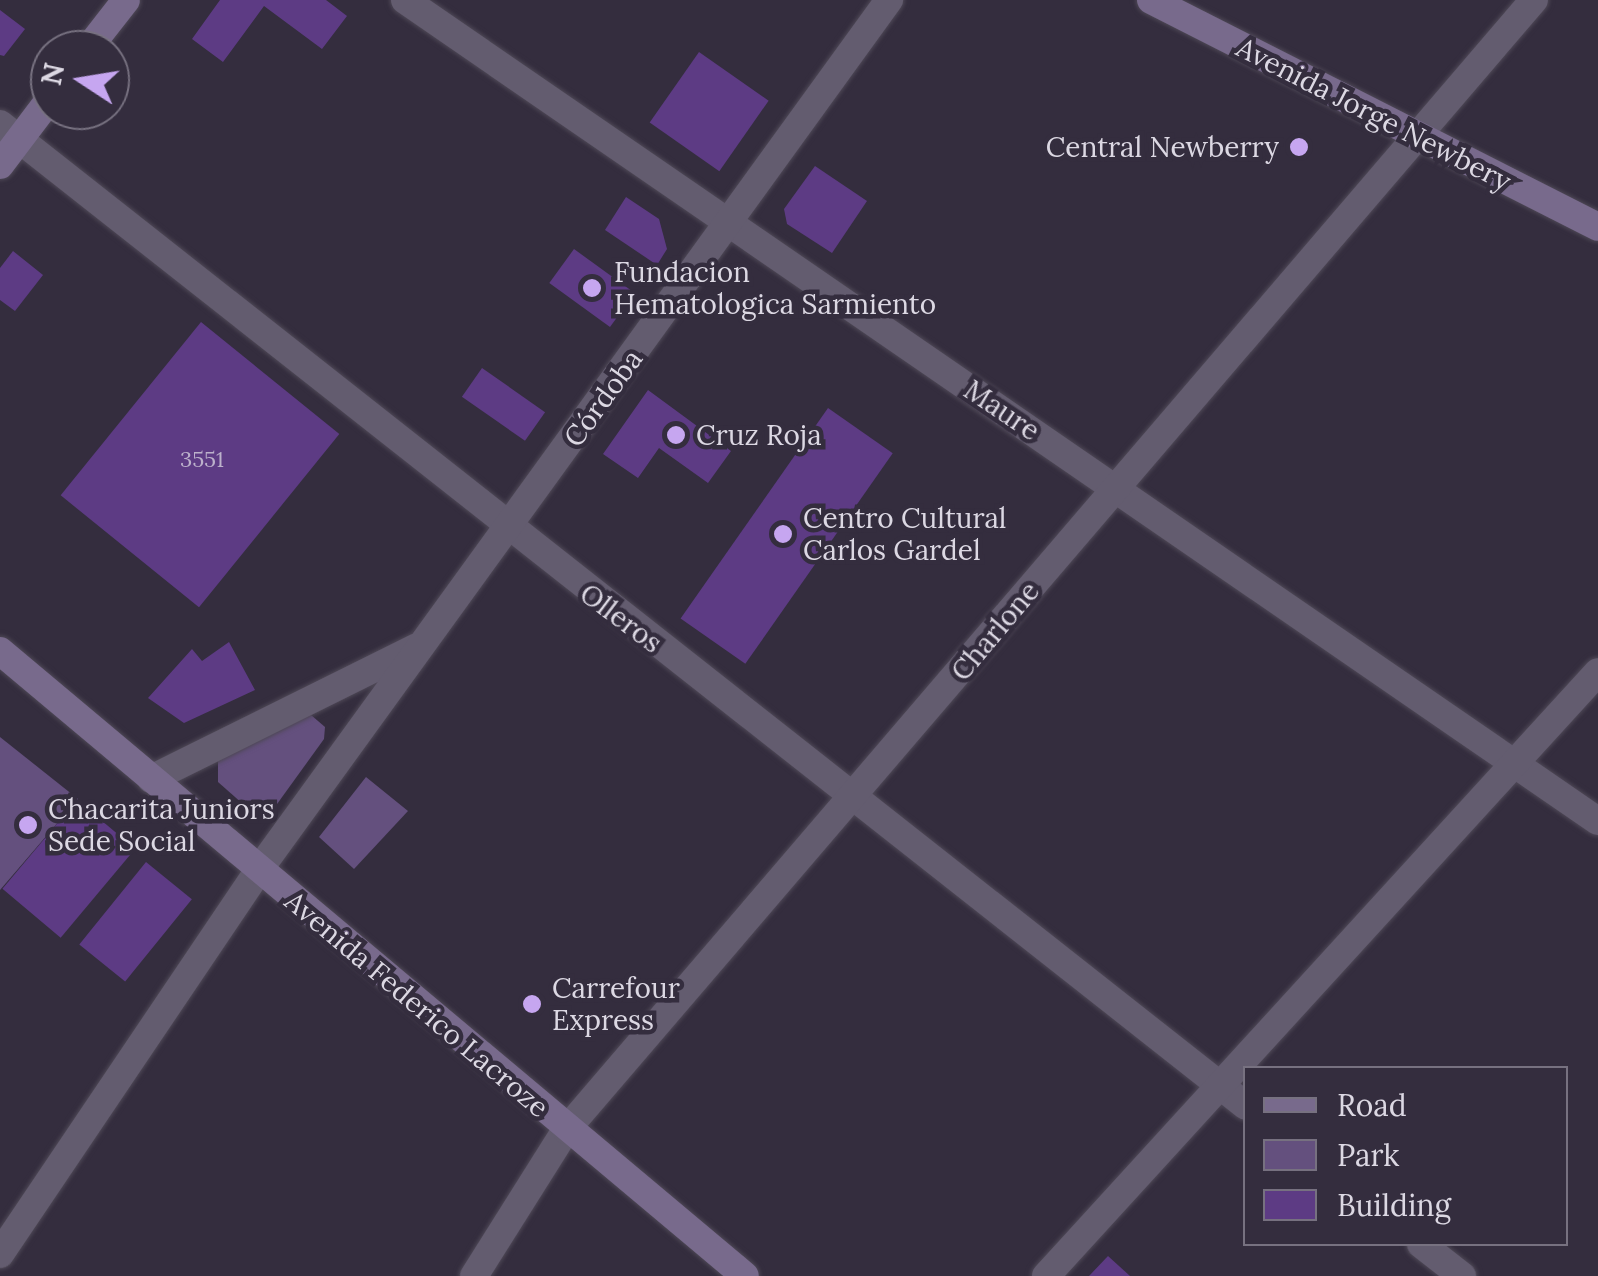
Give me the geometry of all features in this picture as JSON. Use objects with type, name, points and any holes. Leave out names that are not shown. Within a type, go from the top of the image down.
[{"type":"main road","points":[[103,30],[126,0]]},
{"type":"main road","name":"Avenida Jorge Newbery","points":[[1151,0],[1598,227]]},
{"type":"main road","points":[[0,165],[10,132],[30,116]]},
{"type":"main road","name":"Avenida Federico Lacroze","points":[[0,651],[566,1130],[745,1276]]},
{"type":"street","name":"Maure","points":[[405,0],[1598,821]]},
{"type":"street","name":"Córdoba","points":[[0,1254],[258,871],[889,0]]},
{"type":"street","name":"Charlone","points":[[474,1276],[566,1130],[1420,138],[1534,0]]},
{"type":"street","name":"Olleros","points":[[10,132],[506,529],[855,796],[1243,1104]]},
{"type":"street","name":"Córdoba","points":[[150,780],[417,647]]},
{"type":"street","points":[[1046,1276],[1598,672]]},
{"type":"street","points":[[1424,1246],[1462,1276]]},
{"type":"green space","points":[[311,715],[325,727],[324,739],[272,811],[252,812],[218,782],[218,760]]},
{"type":"green space","name":"Chacarita Juniors Sede Social","points":[[0,737],[78,799],[0,890]]},
{"type":"green space","points":[[366,777],[408,811],[354,869],[319,837]]},
{"type":"building","points":[[220,0],[326,0],[347,16],[322,49],[264,6],[223,62],[192,39]]},
{"type":"building","points":[[0,10],[25,29],[4,56],[0,55]]},
{"type":"building","points":[[699,52],[769,101],[719,171],[650,122]]},
{"type":"building","points":[[815,166],[867,201],[832,253],[787,224],[784,209]]},
{"type":"building","points":[[626,197],[659,219],[667,249],[657,265],[605,230]]},
{"type":"building","name":"Fundacion Hematologica Sarmiento","points":[[574,249],[635,293],[610,327],[549,283]]},
{"type":"building","points":[[13,251],[43,275],[15,311],[0,300],[0,268]]},
{"type":"building","points":[[201,322],[339,434],[199,607],[61,495]]},
{"type":"building","points":[[482,368],[545,412],[525,441],[462,397]]},
{"type":"building","name":"Cruz Roja","points":[[648,390],[731,451],[708,483],[659,448],[638,478],[603,454]]},
{"type":"building","name":"Centro Cultural Carlos Gardel","points":[[828,408],[893,453],[745,664],[681,619]]},
{"type":"building","points":[[229,642],[255,690],[184,723],[148,698],[192,649],[202,661]]},
{"type":"building","points":[[77,800],[135,849],[61,938],[2,889]]},
{"type":"building","points":[[146,862],[192,899],[125,982],[79,944]]},
{"type":"building","points":[[1108,1256],[1130,1276],[1089,1276]]},
{"type":"place","name":"Central Newberry","points":[[1299,147]]},
{"type":"place","name":"Fundacion Hematologica Sarmiento","points":[[592,288]]},
{"type":"place","name":"Cruz Roja","points":[[676,435]]},
{"type":"place","name":"Centro Cultural Carlos Gardel","points":[[783,534]]},
{"type":"place","name":"Chacarita Juniors Sede Social","points":[[28,825]]},
{"type":"place","name":"Carrefour Express","points":[[532,1004]]}]
